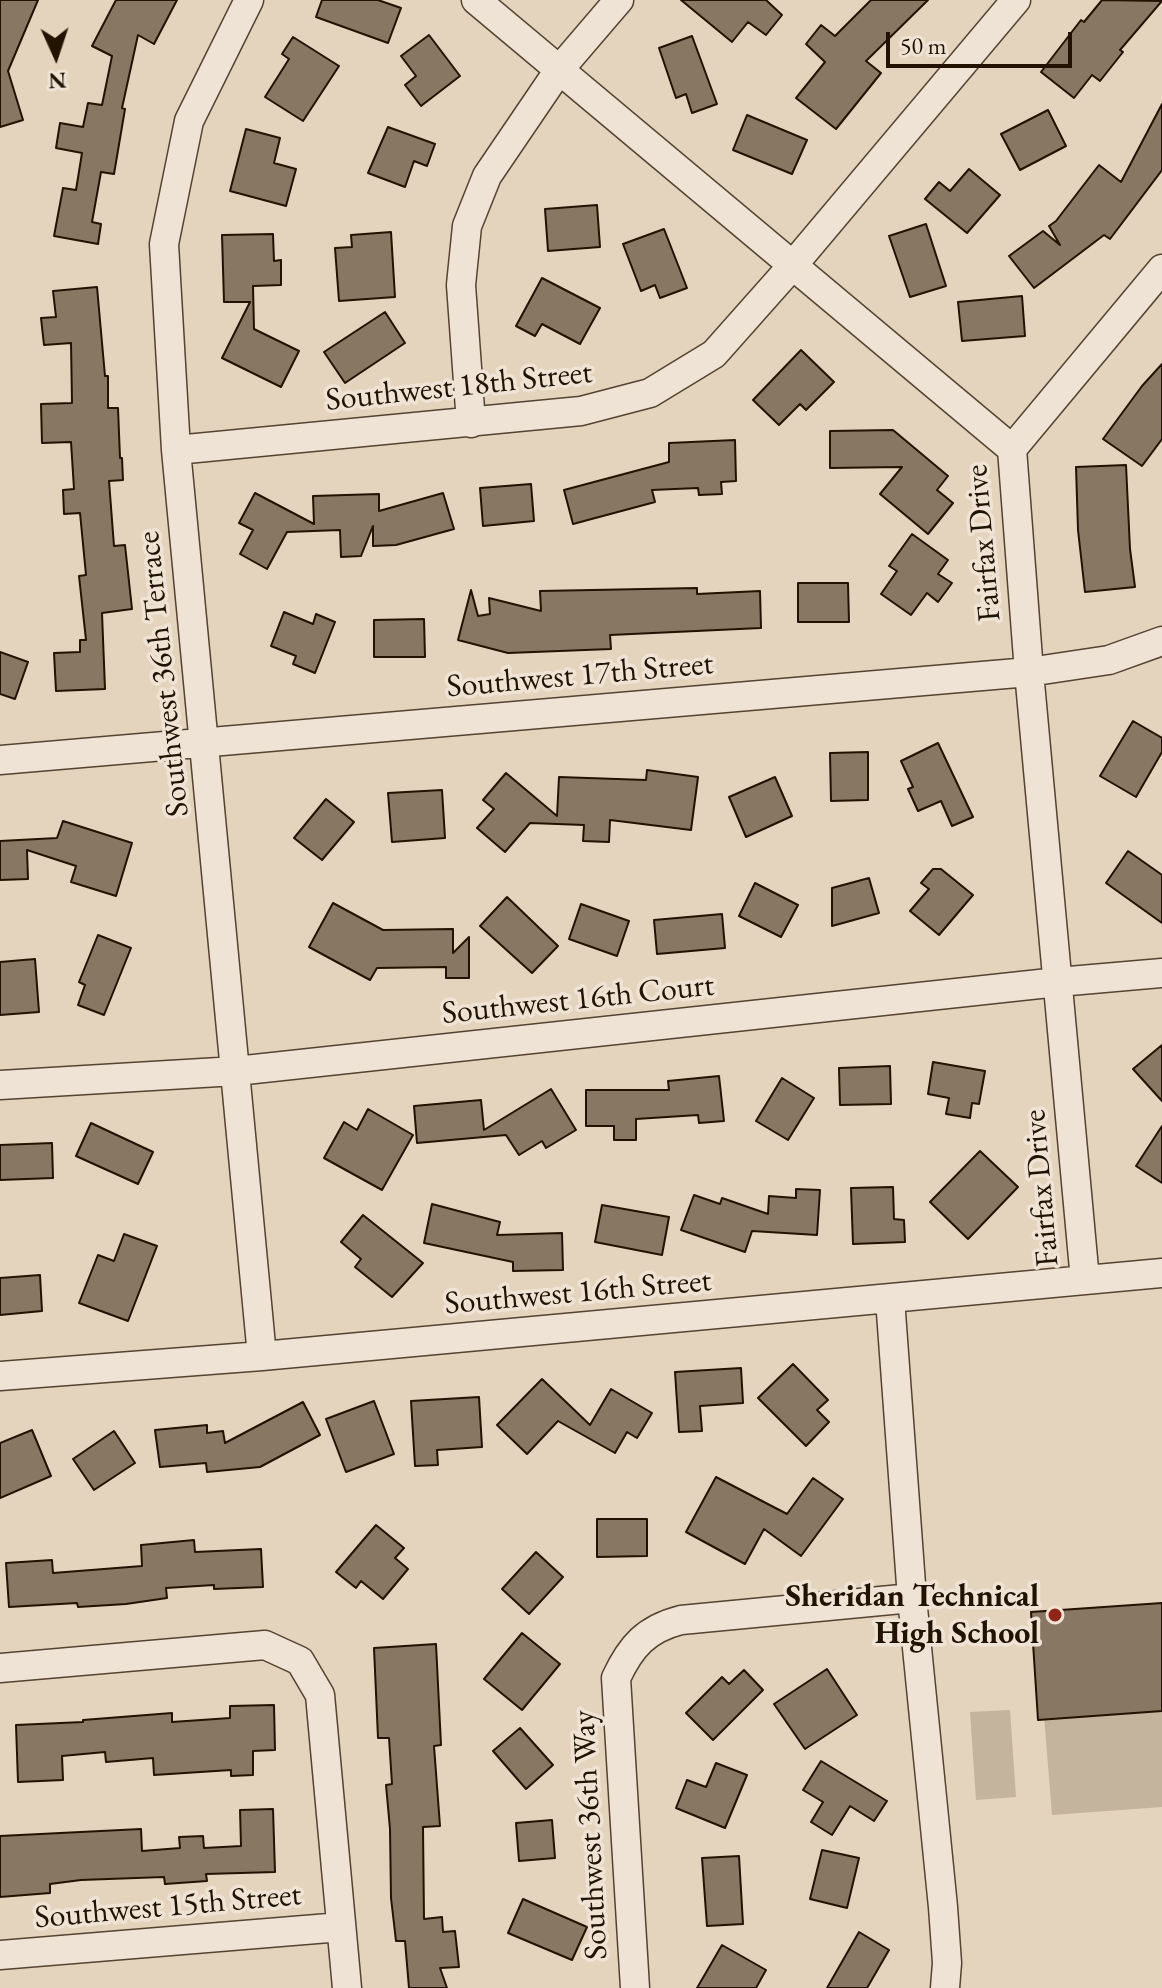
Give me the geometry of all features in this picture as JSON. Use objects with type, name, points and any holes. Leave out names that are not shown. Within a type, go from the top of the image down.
[{"type":"street","name":"Southwest 36th Terrace","points":[[249,0],[189,121],[164,244],[176,450],[262,1356]]},
{"type":"street","name":"Fairfax Drive","points":[[476,0],[1012,449],[1029,672],[1085,1280]]},
{"type":"street","points":[[471,423],[461,285],[467,226],[487,176],[559,70],[619,0]]},
{"type":"street","name":"Southwest 18th Street","points":[[176,450],[581,411],[650,393],[714,354],[1016,0]]},
{"type":"street","points":[[1012,449],[1162,269]]},
{"type":"street","name":"Southwest 17th Street","points":[[0,760],[1029,672],[1109,660],[1162,641]]},
{"type":"street","name":"Southwest 16th Court","points":[[0,1085],[236,1071],[1162,973]]},
{"type":"street","name":"Southwest 16th Street","points":[[0,1376],[262,1356],[1162,1273]]},
{"type":"street","points":[[890,1299],[912,1598],[944,1921],[945,1988]]},
{"type":"street","name":"Southwest 36th Way","points":[[635,1988],[616,1678],[628,1653],[648,1633],[681,1620],[912,1598]]},
{"type":"street","points":[[0,1668],[265,1645],[300,1661],[320,1695],[347,1988]]},
{"type":"street","name":"Southwest 15th Street","points":[[0,1955],[341,1927]]},
{"type":"shaded area","points":[[1162,1707],[1162,1807],[1052,1815],[1044,1716]]},
{"type":"shaded area","points":[[1010,1710],[1016,1797],[976,1800],[970,1712]]},
{"type":"building","points":[[0,0],[38,0],[8,71],[23,120],[0,127]]},
{"type":"building","points":[[116,0],[177,0],[154,44],[138,35],[122,108],[125,109],[114,174],[101,172],[92,222],[101,224],[98,244],[54,236],[63,188],[76,190],[82,153],[56,148],[60,123],[83,127],[88,103],[102,105],[112,56],[92,46]]},
{"type":"building","points":[[322,0],[378,0],[401,8],[388,43],[316,17]]},
{"type":"building","points":[[681,0],[766,0],[782,15],[766,35],[748,22],[732,42]]},
{"type":"building","points":[[871,0],[928,0],[866,61],[881,73],[836,129],[796,98],[825,62],[806,44],[821,25],[835,36]]},
{"type":"building","points":[[1102,0],[1162,1],[1120,50],[1123,52],[1100,81],[1092,75],[1074,98],[1041,72],[1081,20],[1084,22]]},
{"type":"building","points":[[429,35],[460,76],[421,106],[405,85],[416,76],[401,56]]},
{"type":"building","points":[[692,36],[717,104],[692,113],[686,94],[676,98],[659,48]]},
{"type":"building","points":[[293,37],[339,66],[303,121],[265,97],[289,59],[282,54]]},
{"type":"building","points":[[1162,104],[1162,170],[1110,239],[1104,235],[1034,288],[1009,256],[1043,231],[1060,245],[1049,226],[1099,165],[1121,182]]},
{"type":"building","points":[[1048,110],[1066,146],[1020,170],[1001,134]]},
{"type":"building","points":[[747,115],[807,140],[792,174],[733,150]]},
{"type":"building","points":[[388,127],[435,144],[427,166],[414,161],[405,187],[368,173]]},
{"type":"building","points":[[246,129],[280,138],[274,163],[296,169],[286,206],[230,191]]},
{"type":"building","points":[[969,169],[1000,195],[967,233],[925,199],[939,182],[950,191]]},
{"type":"building","points":[[597,205],[600,247],[548,251],[545,209]]},
{"type":"building","points":[[926,224],[946,286],[910,297],[889,236]]},
{"type":"building","points":[[664,229],[687,288],[660,298],[655,285],[641,291],[623,244]]},
{"type":"building","points":[[391,232],[395,297],[339,301],[335,248],[352,247],[351,235]]},
{"type":"building","points":[[273,234],[274,261],[281,260],[281,285],[253,286],[254,329],[299,351],[281,387],[222,358],[250,302],[224,302],[222,235]]},
{"type":"building","points":[[542,278],[600,308],[580,344],[542,324],[535,336],[516,326]]},
{"type":"building","points":[[97,287],[105,376],[108,376],[108,408],[118,408],[122,458],[123,480],[109,481],[114,546],[125,545],[132,609],[102,613],[105,689],[56,691],[54,653],[80,652],[80,640],[86,640],[79,576],[86,575],[80,513],[64,514],[63,490],[74,489],[71,442],[42,443],[41,404],[72,403],[71,343],[44,345],[41,318],[56,317],[53,291]]},
{"type":"building","points":[[1022,296],[1025,336],[962,341],[958,302]]},
{"type":"building","points":[[385,312],[405,343],[345,383],[324,352]]},
{"type":"building","points":[[801,350],[834,382],[806,410],[800,404],[779,425],[753,400]]},
{"type":"building","points":[[1162,364],[1162,439],[1142,466],[1103,439]]},
{"type":"building","points":[[893,430],[948,476],[937,490],[953,503],[928,534],[880,494],[902,467],[830,468],[830,431]]},
{"type":"building","points":[[735,440],[736,481],[721,482],[722,494],[699,495],[698,488],[652,490],[655,502],[573,524],[564,490],[669,462],[669,443]]},
{"type":"building","points":[[1126,465],[1135,587],[1085,592],[1078,530],[1076,467]]},
{"type":"building","points":[[531,484],[534,521],[483,526],[480,488]]},
{"type":"building","points":[[255,493],[314,524],[313,496],[379,494],[379,511],[443,493],[454,529],[396,545],[373,546],[373,526],[361,556],[341,557],[340,530],[287,532],[267,569],[240,554],[253,530],[239,523]]},
{"type":"building","points":[[912,534],[948,560],[938,574],[952,583],[938,602],[927,593],[911,615],[881,594],[897,571],[889,566]]},
{"type":"building","points":[[798,583],[848,583],[849,622],[798,622]]},
{"type":"building","points":[[697,588],[697,594],[760,591],[761,628],[610,635],[611,649],[508,653],[458,640],[471,590],[478,616],[490,614],[489,598],[541,611],[540,591]]},
{"type":"building","points":[[284,612],[313,624],[316,614],[335,622],[315,673],[293,664],[296,656],[271,646]]},
{"type":"building","points":[[424,619],[425,657],[374,657],[374,620]]},
{"type":"building","points":[[0,652],[28,662],[15,699],[0,694]]},
{"type":"building","points":[[1133,721],[1162,738],[1162,752],[1136,797],[1100,776]]},
{"type":"building","points":[[938,743],[973,817],[952,826],[941,801],[918,811],[908,789],[913,787],[901,761]]},
{"type":"building","points":[[868,752],[868,800],[831,801],[830,753]]},
{"type":"building","points":[[647,770],[698,777],[691,830],[610,820],[609,842],[583,841],[584,825],[530,823],[505,852],[477,828],[494,809],[483,800],[506,773],[557,816],[559,777],[646,780]]},
{"type":"building","points":[[775,777],[792,816],[746,837],[729,797]]},
{"type":"building","points":[[442,790],[445,838],[392,842],[388,793]]},
{"type":"building","points":[[326,799],[354,822],[322,860],[294,838]]},
{"type":"building","points":[[63,821],[132,843],[116,896],[71,882],[76,866],[27,850],[28,879],[0,880],[0,841],[57,838]]},
{"type":"building","points":[[1128,851],[1162,875],[1162,923],[1106,883]]},
{"type":"building","points":[[933,869],[941,869],[973,895],[939,935],[910,911],[929,889],[921,883]]},
{"type":"building","points":[[869,878],[879,913],[832,926],[832,888]]},
{"type":"building","points":[[755,883],[798,905],[781,937],[739,916]]},
{"type":"building","points":[[507,897],[558,946],[532,973],[480,926]]},
{"type":"building","points":[[333,903],[383,930],[453,929],[453,953],[469,937],[469,978],[446,978],[446,967],[377,968],[370,980],[309,947]]},
{"type":"building","points":[[581,904],[629,921],[617,956],[569,939]]},
{"type":"building","points":[[722,914],[725,948],[657,954],[654,920]]},
{"type":"building","points":[[98,935],[131,948],[104,1015],[78,1005],[85,985],[79,982]]},
{"type":"building","points":[[35,959],[39,1012],[0,1015],[0,962]]},
{"type":"building","points":[[1162,1045],[1162,1101],[1133,1069]]},
{"type":"building","points":[[933,1062],[985,1071],[979,1104],[972,1103],[970,1118],[946,1114],[949,1098],[928,1094]]},
{"type":"building","points":[[890,1066],[891,1104],[840,1105],[839,1068]]},
{"type":"building","points":[[719,1076],[724,1121],[699,1123],[698,1115],[636,1119],[636,1140],[614,1140],[614,1126],[586,1126],[586,1090],[669,1090],[668,1081]]},
{"type":"building","points":[[782,1078],[814,1098],[788,1140],[756,1121]]},
{"type":"building","points":[[551,1089],[576,1130],[546,1148],[542,1141],[519,1155],[506,1135],[417,1143],[414,1106],[481,1100],[484,1130]]},
{"type":"building","points":[[368,1109],[413,1135],[382,1190],[324,1158],[344,1122],[357,1130]]},
{"type":"building","points":[[91,1123],[153,1152],[138,1184],[76,1156]]},
{"type":"building","points":[[1162,1126],[1162,1183],[1136,1166]]},
{"type":"building","points":[[52,1143],[53,1178],[0,1180],[0,1145]]},
{"type":"building","points":[[980,1151],[1018,1187],[968,1239],[930,1202]]},
{"type":"building","points":[[893,1187],[894,1219],[904,1220],[905,1242],[853,1244],[851,1188]]},
{"type":"building","points":[[796,1189],[820,1190],[817,1235],[752,1231],[745,1252],[681,1230],[694,1195],[720,1204],[722,1198],[768,1214],[769,1196],[796,1198]]},
{"type":"building","points":[[432,1204],[500,1222],[497,1235],[562,1233],[563,1270],[513,1271],[513,1262],[424,1243]]},
{"type":"building","points":[[602,1205],[669,1217],[662,1255],[595,1242]]},
{"type":"building","points":[[363,1215],[423,1263],[392,1297],[355,1267],[361,1259],[341,1242]]},
{"type":"building","points":[[124,1234],[157,1246],[128,1321],[79,1303],[98,1255],[114,1261]]},
{"type":"building","points":[[40,1275],[42,1311],[0,1315],[0,1278]]},
{"type":"building","points":[[793,1364],[828,1400],[817,1410],[829,1422],[806,1446],[758,1398]]},
{"type":"building","points":[[741,1368],[743,1403],[700,1406],[702,1431],[679,1432],[675,1372]]},
{"type":"building","points":[[542,1379],[590,1425],[611,1389],[652,1413],[637,1438],[627,1432],[615,1453],[558,1421],[527,1454],[497,1425]]},
{"type":"building","points":[[479,1397],[482,1447],[437,1450],[438,1465],[415,1466],[411,1401]]},
{"type":"building","points":[[374,1401],[394,1454],[346,1472],[326,1419]]},
{"type":"building","points":[[303,1402],[320,1435],[260,1467],[207,1472],[206,1463],[160,1467],[155,1430],[207,1425],[207,1433],[223,1431],[225,1443]]},
{"type":"building","points":[[32,1430],[51,1476],[0,1498],[0,1443]]},
{"type":"building","points":[[114,1431],[135,1463],[94,1490],[73,1459]]},
{"type":"building","points":[[716,1477],[787,1514],[813,1478],[843,1499],[801,1556],[764,1529],[745,1564],[686,1532]]},
{"type":"building","points":[[597,1519],[647,1519],[647,1556],[597,1557]]},
{"type":"building","points":[[376,1525],[404,1548],[395,1558],[408,1569],[383,1599],[361,1581],[356,1588],[336,1572]]},
{"type":"building","points":[[194,1540],[195,1552],[261,1549],[263,1587],[214,1589],[214,1585],[166,1588],[167,1598],[126,1604],[9,1607],[6,1563],[52,1560],[53,1573],[142,1566],[141,1545]]},
{"type":"building","points":[[536,1552],[563,1577],[529,1614],[502,1589]]},
{"type":"building","points":[[1162,1603],[1162,1711],[1038,1720],[1031,1612]]},
{"type":"building","points":[[522,1633],[560,1664],[522,1710],[484,1679]]},
{"type":"building","points":[[436,1644],[441,1745],[434,1746],[440,1826],[423,1827],[424,1919],[442,1917],[443,1932],[455,1931],[459,1967],[440,1968],[447,1988],[409,1988],[405,1941],[396,1941],[391,1898],[386,1785],[392,1784],[389,1738],[378,1738],[374,1648]]},
{"type":"building","points":[[827,1669],[857,1715],[805,1749],[774,1704]]},
{"type":"building","points":[[744,1670],[763,1690],[713,1740],[686,1713],[722,1677],[729,1684]]},
{"type":"building","points":[[274,1705],[275,1750],[253,1751],[253,1775],[231,1776],[231,1770],[154,1775],[153,1758],[106,1762],[105,1752],[62,1756],[63,1780],[18,1782],[16,1725],[172,1713],[172,1722],[230,1718],[230,1706]]},
{"type":"building","points":[[520,1728],[553,1765],[526,1789],[493,1751]]},
{"type":"building","points":[[821,1761],[887,1801],[874,1821],[850,1806],[832,1835],[811,1822],[823,1802],[803,1790]]},
{"type":"building","points":[[716,1763],[747,1775],[725,1828],[676,1808],[687,1780],[706,1787]]},
{"type":"building","points":[[273,1809],[275,1872],[206,1874],[207,1881],[165,1884],[164,1877],[81,1880],[50,1884],[50,1893],[0,1897],[0,1836],[141,1829],[142,1851],[180,1848],[179,1837],[203,1836],[204,1848],[241,1846],[240,1810]]},
{"type":"building","points":[[552,1820],[555,1858],[519,1861],[516,1823]]},
{"type":"building","points":[[822,1850],[859,1858],[847,1908],[810,1899]]},
{"type":"building","points":[[739,1856],[743,1924],[707,1926],[702,1858]]},
{"type":"building","points":[[523,1899],[587,1927],[572,1960],[508,1933]]},
{"type":"building","points":[[859,1932],[889,1950],[867,1988],[827,1988]]},
{"type":"building","points":[[722,1945],[766,1970],[756,1988],[697,1988]]},
{"type":"place","name":"Sheridan Technical High School","points":[[1055,1615]]}]
